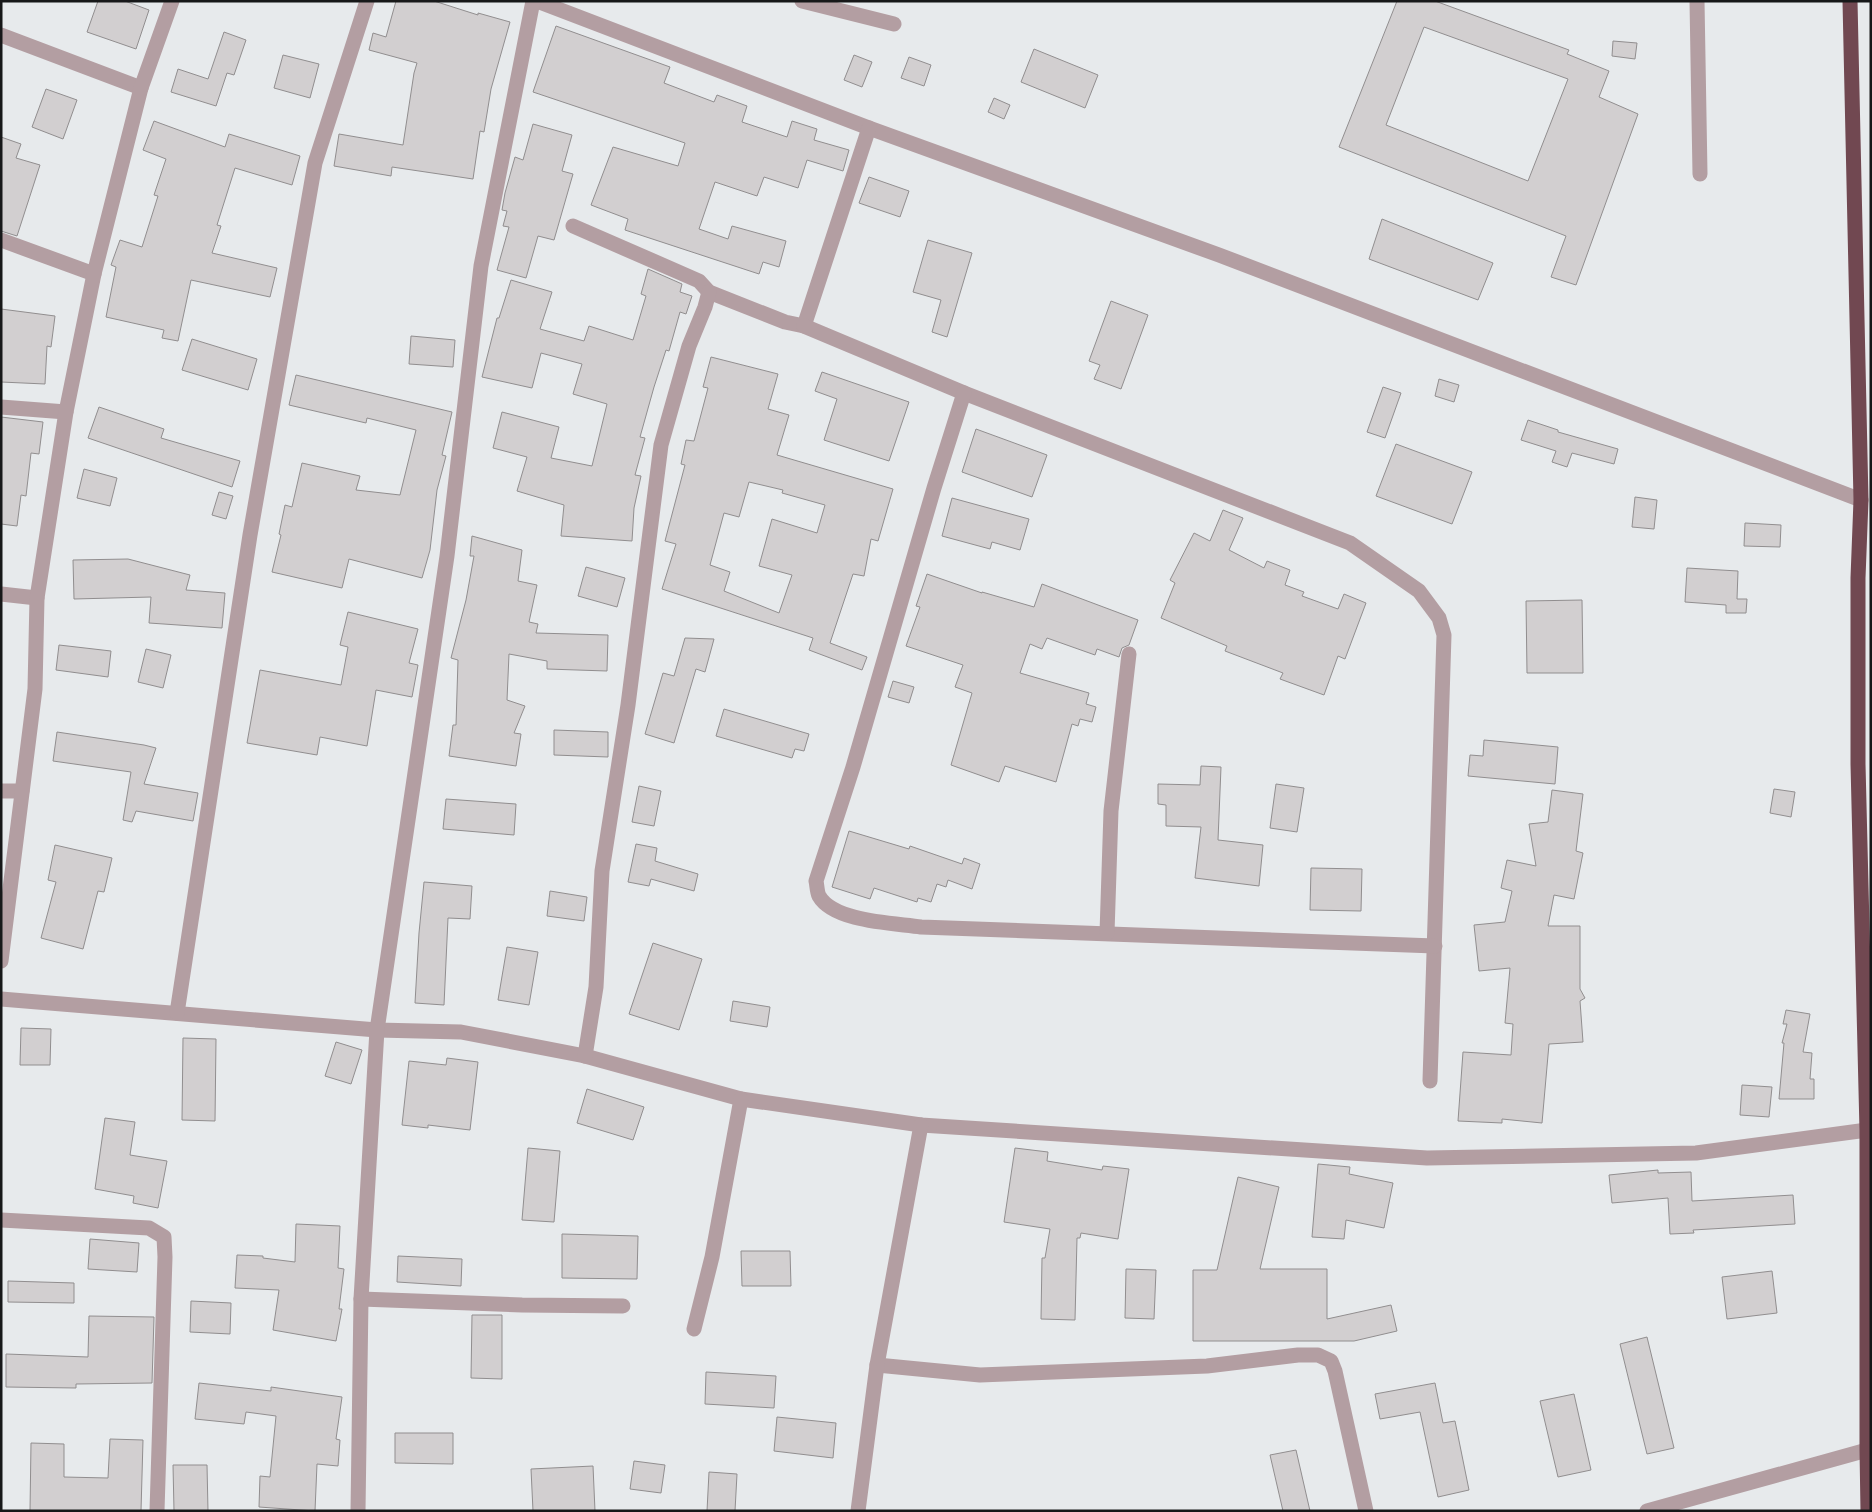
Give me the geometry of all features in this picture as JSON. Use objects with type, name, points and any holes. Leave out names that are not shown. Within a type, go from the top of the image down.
[{"type":"highway","points":[[1850,1],[1861,500],[1858,578],[1858,764],[1866,879],[1866,1450],[1868,1511]]},
{"type":"street","points":[[1,961],[35,690],[38,598],[66,412],[94,274],[141,88],[172,1]]},
{"type":"street","points":[[177,1013],[250,535],[315,163],[367,1]]},
{"type":"street","points":[[358,1511],[361,1299],[377,1030],[447,556],[481,266],[535,1],[869,128],[1218,255],[1861,500]]},
{"type":"street","points":[[802,1],[894,24]]},
{"type":"street","points":[[1697,1],[1700,174]]},
{"type":"street","points":[[1,35],[141,88]]},
{"type":"street","points":[[804,326],[869,128]]},
{"type":"street","points":[[573,226],[699,281],[709,292],[786,322],[804,326],[964,392],[1350,543],[1419,591],[1439,618],[1444,634],[1430,1082]]},
{"type":"street","points":[[1,240],[94,274]]},
{"type":"street","points":[[585,1056],[596,987],[602,871],[628,704],[661,445],[688,346],[705,307],[709,292]]},
{"type":"street","points":[[964,392],[934,488],[853,767],[816,881],[819,895],[827,905],[842,913],[862,919],[921,927],[1435,946]]},
{"type":"street","points":[[1,407],[66,412]]},
{"type":"street","points":[[1,594],[38,598]]},
{"type":"street","points":[[1107,933],[1111,811],[1129,654]]},
{"type":"street","points":[[1,790],[22,791]]},
{"type":"street","points":[[1,999],[377,1030],[460,1032],[585,1056],[741,1099],[921,1125],[1426,1158],[1696,1152],[1867,1130]]},
{"type":"street","points":[[694,1329],[712,1257],[741,1099]]},
{"type":"street","points":[[858,1511],[877,1364],[921,1125]]},
{"type":"street","points":[[1,1220],[149,1228],[164,1237],[165,1257],[157,1511]]},
{"type":"street","points":[[361,1299],[512,1305],[623,1306]]},
{"type":"street","points":[[877,1364],[980,1375],[1207,1366],[1298,1355],[1318,1355],[1331,1361],[1335,1371],[1366,1511]]},
{"type":"street","points":[[1647,1511],[1866,1450]]},
{"type":"building","points":[[98,1],[125,1],[149,10],[136,49],[87,32]]},
{"type":"building","points":[[396,1],[434,1],[478,15],[478,13],[510,22],[491,89],[484,132],[480,131],[473,179],[392,167],[391,176],[334,166],[339,134],[403,145],[417,63],[369,50],[373,33],[386,37]]},
{"type":"building","points":[[1397,1],[1435,1],[1569,50],[1567,54],[1609,71],[1599,97],[1638,114],[1576,285],[1551,277],[1566,236],[1339,147]],"holes":[[[1424,27],[1568,79],[1528,181],[1386,125]]]},
{"type":"building","points":[[556,26],[670,67],[664,83],[714,102],[717,95],[747,106],[742,122],[787,137],[792,121],[817,129],[814,140],[849,150],[843,171],[807,160],[798,188],[764,177],[757,196],[715,182],[699,229],[728,239],[732,226],[786,241],[779,267],[763,262],[759,274],[625,230],[628,219],[591,205],[613,147],[678,166],[685,143],[533,92]]},
{"type":"building","points":[[224,32],[246,40],[234,75],[227,73],[216,106],[171,92],[178,69],[208,79]]},
{"type":"building","points":[[1613,41],[1637,43],[1635,59],[1612,56]]},
{"type":"building","points":[[1034,49],[1098,75],[1085,108],[1021,82]]},
{"type":"building","points":[[283,55],[319,64],[310,98],[274,88]]},
{"type":"building","points":[[854,55],[872,62],[862,87],[844,80]]},
{"type":"building","points":[[909,57],[931,65],[924,86],[901,78]]},
{"type":"building","points":[[46,89],[77,100],[63,139],[32,127]]},
{"type":"building","points":[[994,98],[1010,105],[1004,119],[988,112]]},
{"type":"building","points":[[154,121],[225,147],[229,134],[300,156],[292,185],[235,168],[217,225],[221,226],[212,253],[277,268],[270,297],[191,280],[178,341],[162,338],[164,330],[106,317],[116,267],[111,265],[120,240],[142,247],[158,196],[154,195],[166,159],[143,150]]},
{"type":"building","points":[[533,124],[572,135],[562,171],[573,174],[554,240],[538,236],[526,278],[497,270],[509,227],[503,226],[507,211],[502,210],[505,193],[515,157],[523,160]]},
{"type":"building","points":[[1,137],[21,144],[16,158],[40,165],[17,236],[1,231]]},
{"type":"building","points":[[869,177],[909,191],[900,217],[859,203]]},
{"type":"building","points":[[1382,219],[1493,263],[1478,300],[1369,259]]},
{"type":"building","points":[[928,240],[972,253],[947,337],[932,332],[941,300],[913,292]]},
{"type":"building","points":[[648,269],[682,284],[680,292],[692,296],[686,314],[680,312],[669,351],[666,350],[654,387],[640,437],[645,438],[635,475],[641,476],[634,508],[632,541],[561,536],[564,505],[517,491],[527,457],[493,448],[502,412],[559,427],[551,458],[592,466],[607,404],[573,394],[582,364],[541,353],[532,388],[482,377],[497,318],[499,318],[511,280],[552,292],[540,329],[584,341],[589,326],[633,340],[646,296],[641,294]]},
{"type":"building","points":[[1111,301],[1148,315],[1121,389],[1094,379],[1100,365],[1089,361]]},
{"type":"building","points":[[1,309],[55,316],[51,347],[47,346],[45,384],[1,382]]},
{"type":"building","points":[[411,336],[455,340],[453,367],[409,364]]},
{"type":"building","points":[[192,339],[257,359],[248,390],[182,370]]},
{"type":"building","points":[[711,357],[778,374],[768,409],[789,415],[777,455],[893,489],[878,541],[871,539],[864,576],[853,574],[830,643],[867,657],[862,670],[809,650],[813,638],[662,589],[676,544],[665,541],[685,465],[681,464],[686,440],[694,441],[708,388],[703,387]],"holes":[[[749,482],[783,490],[782,493],[825,505],[817,533],[772,519],[759,566],[792,575],[779,613],[724,591],[730,572],[710,565],[724,513],[739,517]]]},
{"type":"building","points":[[822,372],[909,402],[889,461],[824,440],[837,399],[815,391]]},
{"type":"building","points":[[296,375],[452,412],[442,455],[446,456],[437,490],[430,550],[422,578],[349,559],[342,588],[272,572],[281,535],[279,534],[285,505],[292,507],[302,463],[360,476],[356,490],[400,495],[416,430],[367,418],[366,423],[289,405]]},
{"type":"building","points":[[1439,379],[1459,385],[1454,402],[1435,396]]},
{"type":"building","points":[[1383,387],[1401,393],[1385,438],[1367,432]]},
{"type":"building","points":[[99,407],[164,429],[161,438],[240,461],[232,487],[88,438]]},
{"type":"building","points":[[1,417],[43,422],[39,454],[31,453],[26,496],[21,495],[17,526],[1,524]]},
{"type":"building","points":[[1528,420],[1558,430],[1558,432],[1618,449],[1614,464],[1572,453],[1567,467],[1552,462],[1556,451],[1521,440]]},
{"type":"building","points":[[976,429],[1047,455],[1032,497],[962,472]]},
{"type":"building","points":[[1396,444],[1472,472],[1452,524],[1376,496]]},
{"type":"building","points":[[84,469],[117,478],[110,506],[77,498]]},
{"type":"building","points":[[219,492],[233,496],[226,519],[212,515]]},
{"type":"building","points":[[1635,497],[1657,500],[1654,529],[1632,527]]},
{"type":"building","points":[[952,498],[1029,519],[1020,550],[992,542],[990,549],[942,536]]},
{"type":"building","points":[[1223,510],[1243,518],[1229,550],[1264,568],[1267,561],[1290,570],[1285,585],[1304,592],[1302,596],[1338,609],[1344,594],[1366,603],[1345,659],[1338,656],[1324,695],[1280,679],[1283,673],[1225,651],[1227,646],[1161,618],[1175,583],[1170,580],[1194,533],[1210,541]]},
{"type":"building","points":[[1745,523],[1781,525],[1780,547],[1744,546]]},
{"type":"building","points":[[472,536],[522,550],[518,581],[537,585],[529,622],[538,624],[536,633],[608,635],[607,671],[547,669],[547,661],[509,654],[507,700],[525,706],[514,733],[521,734],[516,766],[449,756],[453,725],[456,725],[458,660],[451,658],[466,600],[474,556],[470,556]]},
{"type":"building","points":[[128,559],[190,575],[186,590],[225,593],[222,628],[149,623],[151,597],[74,599],[73,560]]},
{"type":"building","points":[[586,567],[625,578],[617,607],[578,596]]},
{"type":"building","points":[[1687,568],[1738,571],[1737,599],[1747,599],[1746,613],[1726,613],[1726,605],[1685,602]]},
{"type":"building","points":[[927,574],[982,593],[1034,607],[1042,584],[1138,620],[1129,645],[1122,648],[1119,657],[1097,649],[1095,655],[1047,638],[1042,649],[1030,644],[1020,673],[1089,693],[1086,704],[1096,707],[1092,722],[1080,719],[1078,726],[1072,724],[1056,782],[1005,766],[999,782],[951,765],[972,693],[955,687],[963,665],[906,646],[920,607],[916,606]]},
{"type":"building","points":[[1582,600],[1583,673],[1527,673],[1526,601]]},
{"type":"building","points":[[348,612],[418,629],[409,663],[418,665],[412,697],[376,690],[367,746],[320,737],[317,755],[247,743],[260,670],[341,685],[348,647],[340,645]]},
{"type":"building","points":[[685,638],[714,639],[705,672],[696,669],[674,743],[645,734],[663,673],[674,676]]},
{"type":"building","points":[[59,645],[111,651],[108,677],[56,670]]},
{"type":"building","points":[[146,649],[171,655],[163,688],[138,682]]},
{"type":"building","points":[[893,681],[914,687],[909,703],[888,697]]},
{"type":"building","points":[[724,709],[809,734],[804,751],[795,749],[792,758],[716,736]]},
{"type":"building","points":[[554,730],[608,732],[608,757],[554,755]]},
{"type":"building","points":[[57,732],[156,748],[144,784],[198,793],[193,821],[136,811],[132,822],[123,820],[131,772],[53,761]]},
{"type":"building","points":[[1484,740],[1558,747],[1555,784],[1468,776],[1470,755],[1483,756]]},
{"type":"building","points":[[1201,766],[1221,767],[1218,840],[1263,845],[1259,886],[1195,878],[1201,827],[1166,826],[1166,805],[1158,804],[1158,784],[1200,785]]},
{"type":"building","points":[[1276,784],[1304,788],[1297,832],[1270,828]]},
{"type":"building","points":[[639,786],[661,791],[654,826],[632,822]]},
{"type":"building","points":[[1774,789],[1795,792],[1791,817],[1770,813]]},
{"type":"building","points":[[1552,790],[1583,794],[1576,851],[1583,853],[1574,899],[1554,895],[1548,926],[1580,926],[1580,989],[1585,998],[1580,1001],[1583,1042],[1549,1044],[1542,1123],[1502,1119],[1502,1123],[1458,1121],[1463,1052],[1511,1055],[1513,1024],[1505,1023],[1510,968],[1479,971],[1474,925],[1505,922],[1512,891],[1501,888],[1507,860],[1536,866],[1529,824],[1548,822]]},
{"type":"building","points":[[446,799],[516,804],[514,835],[443,829]]},
{"type":"building","points":[[849,831],[909,849],[910,846],[962,864],[964,858],[980,864],[972,889],[948,880],[946,887],[937,884],[931,902],[918,898],[917,902],[874,888],[870,899],[832,887]]},
{"type":"building","points":[[636,844],[657,848],[655,861],[698,874],[694,891],[651,879],[649,886],[628,882]]},
{"type":"building","points":[[55,845],[112,858],[104,892],[98,891],[83,949],[41,938],[56,882],[48,880]]},
{"type":"building","points":[[1311,868],[1362,869],[1361,911],[1310,910]]},
{"type":"building","points":[[424,882],[472,886],[470,919],[448,918],[444,1005],[415,1003]]},
{"type":"building","points":[[550,891],[587,897],[584,921],[547,916]]},
{"type":"building","points":[[653,943],[702,959],[679,1030],[629,1014]]},
{"type":"building","points":[[507,947],[538,952],[529,1005],[498,1000]]},
{"type":"building","points":[[733,1001],[770,1007],[767,1027],[730,1021]]},
{"type":"building","points":[[1786,1010],[1810,1014],[1803,1052],[1812,1053],[1810,1079],[1814,1079],[1814,1099],[1779,1099],[1784,1043],[1782,1043],[1787,1024],[1783,1024]]},
{"type":"building","points":[[21,1028],[51,1029],[50,1065],[20,1065]]},
{"type":"building","points":[[183,1038],[216,1039],[215,1121],[182,1120]]},
{"type":"building","points":[[336,1042],[362,1050],[351,1084],[325,1076]]},
{"type":"building","points":[[447,1058],[478,1062],[470,1130],[428,1125],[428,1128],[402,1125],[409,1061],[446,1065]]},
{"type":"building","points":[[1742,1085],[1772,1087],[1769,1117],[1740,1115]]},
{"type":"building","points":[[587,1089],[644,1107],[633,1140],[577,1123]]},
{"type":"building","points":[[105,1118],[135,1122],[130,1155],[167,1161],[158,1208],[133,1203],[134,1196],[95,1189]]},
{"type":"building","points":[[528,1148],[560,1151],[554,1222],[522,1220]]},
{"type":"building","points":[[1015,1148],[1048,1152],[1047,1161],[1102,1170],[1103,1166],[1129,1169],[1118,1239],[1081,1233],[1080,1238],[1077,1238],[1075,1320],[1041,1319],[1042,1258],[1045,1258],[1050,1229],[1004,1222]]},
{"type":"building","points":[[1318,1164],[1350,1167],[1349,1174],[1393,1183],[1384,1228],[1346,1220],[1344,1239],[1312,1237]]},
{"type":"building","points":[[1658,1170],[1658,1173],[1691,1172],[1692,1201],[1793,1195],[1795,1224],[1693,1230],[1694,1233],[1670,1234],[1668,1198],[1612,1203],[1609,1175]]},
{"type":"building","points":[[1238,1177],[1279,1187],[1260,1269],[1327,1269],[1327,1319],[1391,1305],[1397,1331],[1354,1341],[1193,1341],[1193,1270],[1217,1270]]},
{"type":"building","points":[[296,1224],[340,1226],[338,1268],[344,1269],[339,1309],[342,1309],[336,1341],[273,1330],[279,1290],[235,1288],[237,1255],[263,1256],[263,1258],[295,1262]]},
{"type":"building","points":[[562,1234],[638,1236],[637,1279],[562,1278]]},
{"type":"building","points":[[90,1239],[139,1243],[137,1272],[88,1269]]},
{"type":"building","points":[[741,1251],[790,1251],[791,1286],[742,1286]]},
{"type":"building","points":[[398,1256],[462,1259],[461,1286],[397,1282]]},
{"type":"building","points":[[1126,1269],[1156,1270],[1154,1319],[1125,1318]]},
{"type":"building","points":[[1772,1271],[1777,1313],[1727,1319],[1722,1277]]},
{"type":"building","points":[[8,1281],[74,1283],[74,1303],[8,1302]]},
{"type":"building","points":[[191,1301],[231,1303],[230,1334],[190,1332]]},
{"type":"building","points":[[472,1315],[502,1315],[502,1379],[471,1378]]},
{"type":"building","points":[[89,1316],[154,1317],[152,1383],[76,1384],[76,1388],[6,1387],[6,1354],[88,1357]]},
{"type":"building","points":[[1647,1337],[1674,1448],[1647,1454],[1620,1344]]},
{"type":"building","points":[[706,1372],[776,1376],[774,1408],[705,1404]]},
{"type":"building","points":[[199,1383],[271,1391],[271,1387],[342,1397],[336,1439],[340,1440],[338,1466],[317,1464],[315,1511],[259,1507],[260,1476],[270,1477],[276,1416],[246,1412],[244,1424],[195,1419]]},
{"type":"building","points":[[1435,1383],[1443,1423],[1455,1421],[1469,1490],[1438,1497],[1420,1412],[1380,1419],[1375,1394]]},
{"type":"building","points":[[1574,1394],[1591,1470],[1558,1477],[1540,1401]]},
{"type":"building","points":[[777,1417],[836,1423],[833,1458],[774,1451]]},
{"type":"building","points":[[395,1433],[453,1433],[453,1464],[395,1463]]},
{"type":"building","points":[[110,1439],[143,1440],[141,1511],[30,1511],[31,1443],[64,1444],[64,1477],[108,1478]]},
{"type":"building","points":[[1296,1450],[1310,1511],[1283,1511],[1270,1455]]},
{"type":"building","points":[[634,1461],[665,1465],[661,1493],[630,1489]]},
{"type":"building","points":[[173,1465],[207,1465],[208,1511],[174,1511]]},
{"type":"building","points":[[593,1466],[595,1511],[533,1511],[531,1469]]},
{"type":"building","points":[[709,1472],[737,1474],[735,1511],[707,1511]]}]
